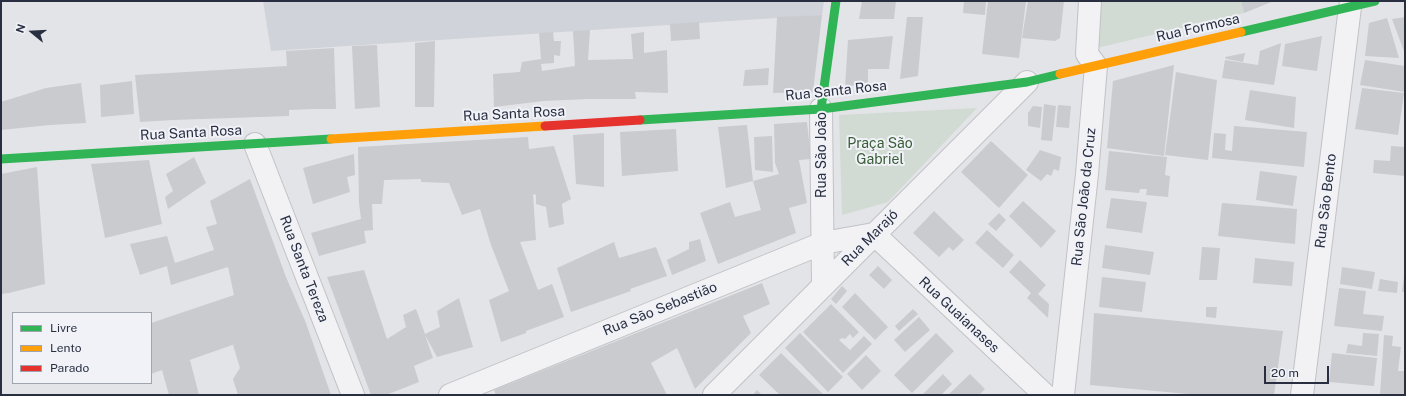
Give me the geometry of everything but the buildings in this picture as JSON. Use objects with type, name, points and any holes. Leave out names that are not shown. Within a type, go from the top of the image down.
[{"type":"street","name":"Rua São João","points":[[823,286],[821,109],[836,1]]},
{"type":"street","points":[[1090,1],[1087,54],[1096,66]]},
{"type":"street","name":"Rua Formosa","points":[[1027,82],[1375,1]]},
{"type":"street","name":"Rua São Bento","points":[[1302,395],[1350,7]]},
{"type":"street","name":"Rua São João da Cruz","points":[[1063,395],[1087,174],[1096,66]]},
{"type":"street","name":"Rua Santa Rosa","points":[[1,159],[821,109],[1027,82]]},
{"type":"street","name":"Rua Marajó","points":[[714,395],[1027,82]]},
{"type":"street","name":"Rua Santa Tereza","points":[[256,144],[353,395]]},
{"type":"street","name":"Rua São Sebastião","points":[[450,395],[823,243],[874,234]]},
{"type":"street","name":"Rua Guaianases","points":[[874,234],[1045,395]]},
{"type":"shaded area","points":[[263,1],[824,1],[822,15],[271,51]]},
{"type":"green space","points":[[1101,1],[1241,1],[1244,13],[1097,48]]},
{"type":"green space","name":"Praça São Gabriel","points":[[977,108],[888,202],[842,215],[839,115]]},
{"type":"traffic: fast","points":[[821,109],[836,1]]},
{"type":"traffic: fast","points":[[1241,32],[1375,1]]},
{"type":"traffic: fast","points":[[640,120],[821,109],[1027,82],[1060,74]]},
{"type":"traffic: fast","points":[[1,159],[331,139]]},
{"type":"traffic: slow","points":[[1060,74],[1241,32]]},
{"type":"traffic: slow","points":[[331,139],[545,126]]},
{"type":"traffic: jam","points":[[545,126],[640,120]]}]
